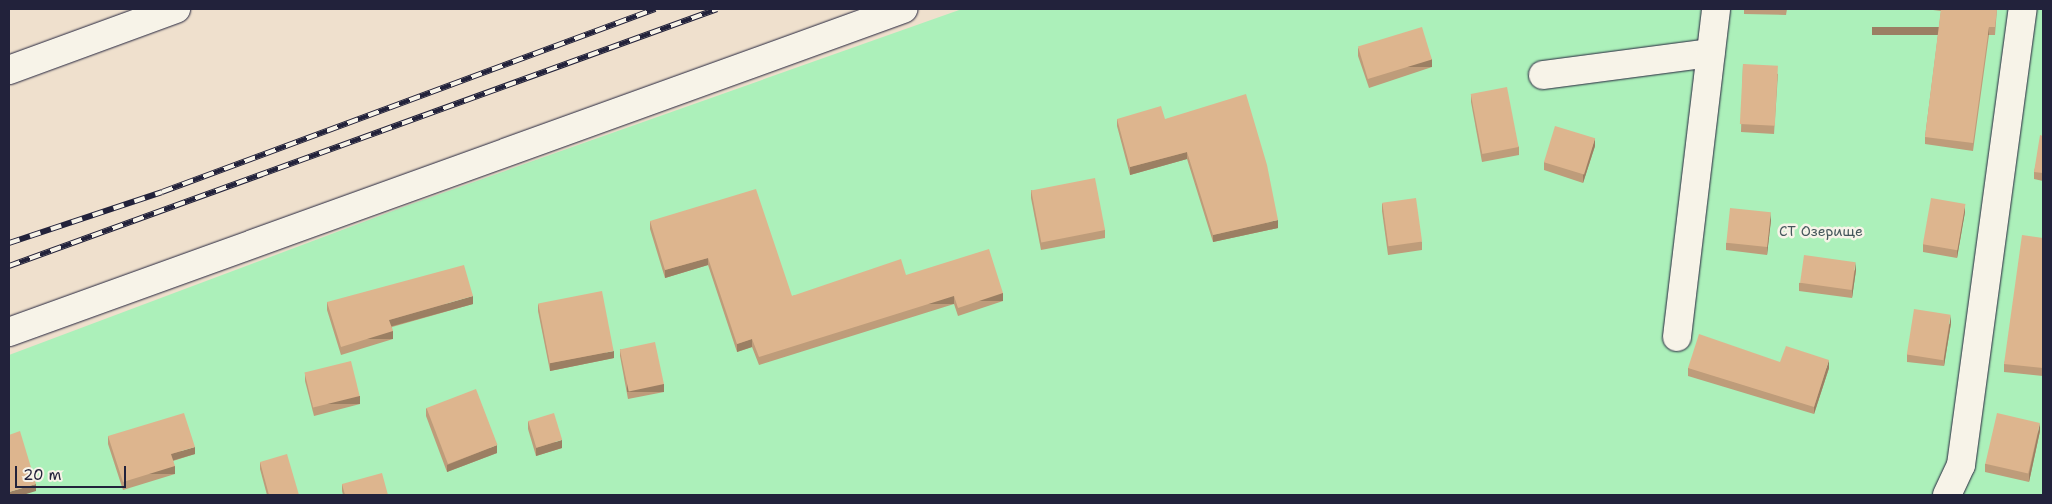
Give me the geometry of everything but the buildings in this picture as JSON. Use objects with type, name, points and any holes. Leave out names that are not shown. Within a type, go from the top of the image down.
[{"type":"street","points":[[9,70],[176,9]]},
{"type":"street","points":[[9,332],[903,9]]},
{"type":"street","points":[[1677,337],[1716,9]]},
{"type":"street","points":[[1947,495],[1960,465],[2023,9]]},
{"type":"street","points":[[1543,75],[1711,53]]},
{"type":"green space","name":"СТ Озерище","points":[[962,9],[2043,9],[2043,495],[9,495],[9,355],[406,206]]},
{"type":"railway","points":[[9,243],[162,192],[655,9]]},
{"type":"railway","points":[[9,266],[717,9]]}]
